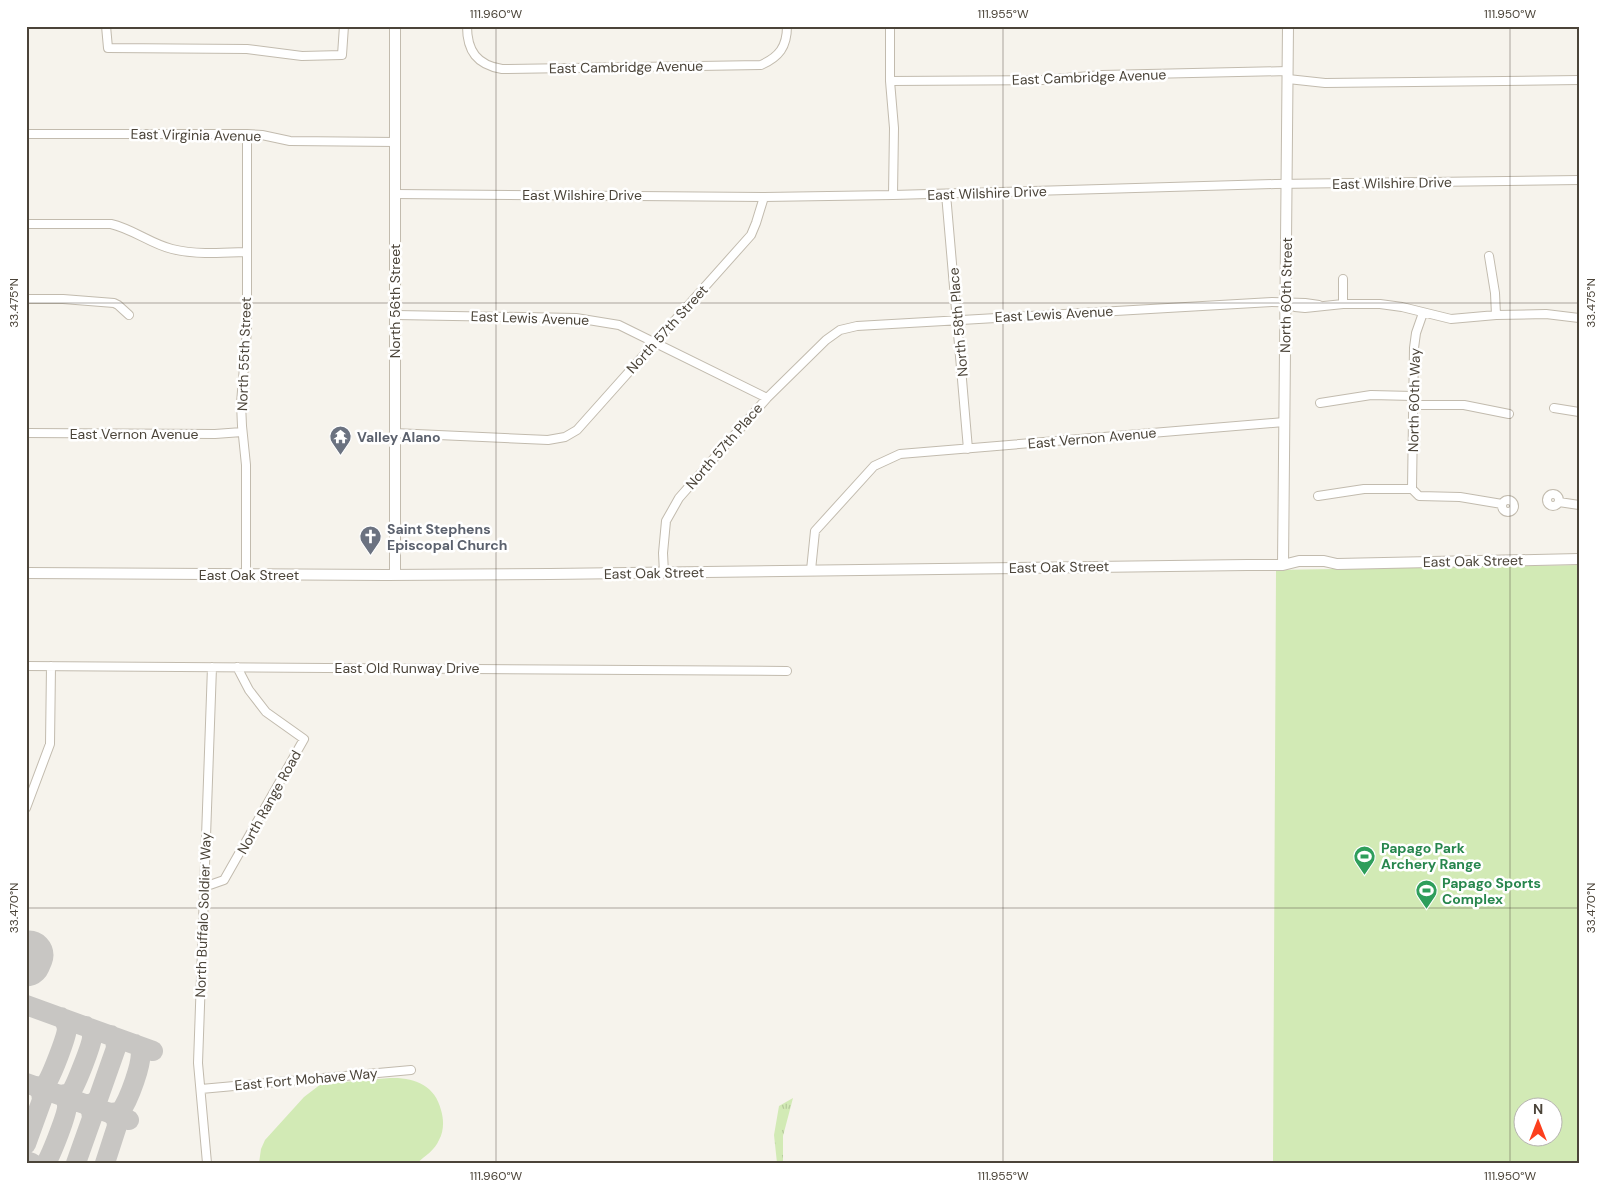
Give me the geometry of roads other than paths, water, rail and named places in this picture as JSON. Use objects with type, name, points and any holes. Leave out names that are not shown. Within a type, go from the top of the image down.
[{"type":"street","points":[[106,26],[108,48],[247,49],[290,55],[342,55],[344,26]]},
{"type":"street","name":"North 56th Street","points":[[394,575],[396,315],[395,26]]},
{"type":"street","name":"East Cambridge Avenue","points":[[467,26],[467,36],[473,54],[485,64],[502,69],[752,65],[766,62],[779,54],[786,40],[787,26]]},
{"type":"street","points":[[890,26],[890,82],[894,128],[894,196]]},
{"type":"street","name":"North 60th Street","points":[[1283,565],[1288,26]]},
{"type":"street","name":"East Cambridge Avenue","points":[[890,82],[1042,80],[1102,75],[1288,75],[1325,83],[1579,80]]},
{"type":"street","name":"East Virginia Avenue","points":[[26,134],[247,134],[290,141],[396,142]]},
{"type":"street","name":"North 55th Street","points":[[246,575],[246,465],[242,432],[242,389],[247,330],[247,134]]},
{"type":"street","name":"East Wilshire Drive","points":[[395,194],[764,197],[894,196],[1287,184],[1579,180]]},
{"type":"street","name":"North 58th Place","points":[[946,194],[968,449]]},
{"type":"street","name":"North 57th Street","points":[[394,432],[548,440],[565,437],[577,430],[751,235],[764,197]]},
{"type":"street","points":[[26,224],[111,224],[120,226],[174,250],[194,253],[246,252]]},
{"type":"street","points":[[1489,256],[1495,293],[1496,315]]},
{"type":"street","points":[[1343,279],[1343,304]]},
{"type":"street","points":[[26,300],[63,299],[114,303],[129,316]]},
{"type":"street","name":"East Lewis Avenue","points":[[826,340],[840,330],[857,326],[1286,303],[1295,308],[1319,305],[1380,304],[1402,307],[1451,319],[1496,315],[1546,314],[1579,318]]},
{"type":"street","name":"North 60th Way","points":[[1412,489],[1414,348],[1416,333],[1423,313]]},
{"type":"street","name":"East Lewis Avenue","points":[[396,315],[576,318],[619,325],[767,398]]},
{"type":"street","name":"North 57th Place","points":[[664,573],[663,553],[666,521],[679,498],[767,398],[826,340]]},
{"type":"street","points":[[1320,403],[1371,395],[1414,396]]},
{"type":"street","points":[[1414,405],[1464,405],[1509,414]]},
{"type":"street","points":[[1554,408],[1579,412]]},
{"type":"street","name":"East Vernon Avenue","points":[[811,570],[815,531],[874,466],[900,454],[1284,422]]},
{"type":"street","name":"East Vernon Avenue","points":[[26,433],[215,434],[242,432]]},
{"type":"street","points":[[1318,496],[1364,489],[1412,489],[1419,496],[1460,497],[1502,504]]},
{"type":"street","points":[[1559,502],[1579,505]]},
{"type":"street","name":"East Oak Street","points":[[26,573],[394,575],[664,573],[1283,565],[1299,561],[1324,561],[1337,564],[1579,559]]},
{"type":"street","name":"East Old Runway Drive","points":[[26,666],[787,671]]},
{"type":"street","points":[[26,808],[50,744],[51,666]]},
{"type":"street","name":"North Buffalo Soldier Way","points":[[207,1163],[198,1063],[212,667]]},
{"type":"street","name":"North Range Road","points":[[204,888],[224,880],[304,739],[266,712],[249,690],[237,667]]},
{"type":"street","name":"East Fort Mohave Way","points":[[201,1089],[411,1070]]},
{"type":"place","name":"Valley Alano","points":[[341,456]]},
{"type":"place","name":"Saint Stephens Episcopal Church","points":[[371,556]]},
{"type":"place","name":"Papago Park Archery Range","points":[[1365,875]]},
{"type":"place","name":"Papago Sports Complex","points":[[1426,910]]}]
